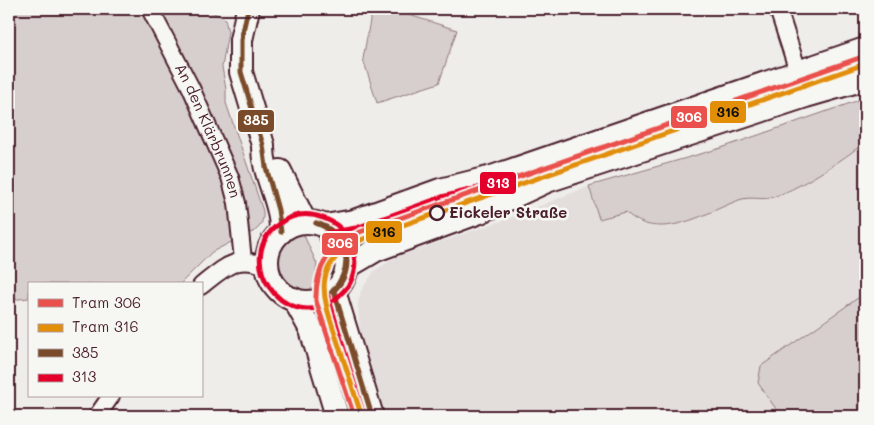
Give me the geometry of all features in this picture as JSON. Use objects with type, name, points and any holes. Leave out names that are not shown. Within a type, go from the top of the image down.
[{"type":"street","name":"An den Klärbrunnen","points":[[150,9],[191,88],[230,177],[237,203],[244,260]]},
{"type":"street","points":[[248,9],[240,40],[241,72],[263,145],[263,157],[281,218],[280,232],[269,252],[268,267],[276,287],[294,299],[311,330],[338,416]]},
{"type":"street","points":[[778,9],[806,96]]},
{"type":"street","points":[[280,232],[292,225],[354,221],[440,190],[492,176],[865,49]]},
{"type":"street","points":[[347,267],[376,250],[467,217],[547,181],[806,96],[865,79]]},
{"type":"street","points":[[263,145],[272,154],[315,224],[342,241],[347,255],[347,267],[344,276],[334,291],[316,301],[294,299]]},
{"type":"street","points":[[202,285],[230,264],[244,260],[268,267]]},
{"type":"street","points":[[334,291],[372,416]]},
{"type":"street","points":[[97,416],[110,398]]},
{"type":"shaded area","points":[[9,9],[207,9],[225,19],[228,32],[222,67],[226,89],[226,103],[263,211],[263,219],[258,228],[248,234],[240,184],[237,239],[212,252],[182,282],[28,282],[28,298],[9,300]]},
{"type":"shaded area","points":[[372,9],[390,9],[457,30],[439,83],[377,103],[363,59]]},
{"type":"shaded area","points":[[865,98],[865,142],[833,165],[779,195],[762,199],[747,198],[739,200],[697,218],[667,226],[652,225],[639,221],[626,212],[599,219],[589,186],[721,148]]},
{"type":"shaded area","points":[[865,142],[865,416],[386,416],[360,333],[358,304],[361,291],[374,271],[396,257],[510,218],[589,186],[600,219],[626,212],[637,222],[656,227],[686,221],[744,198],[768,198],[829,167]]},
{"type":"shaded area","points":[[314,230],[327,234],[335,241],[325,252]]},
{"type":"shaded area","points":[[302,231],[317,264],[312,293],[299,289],[290,283],[283,275],[280,265],[283,245],[291,237]]},
{"type":"shaded area","points":[[865,293],[865,416],[781,416],[758,383],[761,366]]},
{"type":"tram line","name":"306","points":[[354,416],[316,301],[316,289],[321,268],[332,251],[340,244],[360,232],[865,56]]},
{"type":"tram line","name":"316","points":[[361,414],[325,297],[324,284],[327,271],[334,259],[346,249],[363,239],[865,64]]},
{"type":"transit line","name":"385","points":[[248,9],[241,40],[241,72],[263,145],[266,167],[278,210],[281,232]]},
{"type":"transit line","name":"313","points":[[326,233],[356,228],[442,197],[494,184],[865,57]]},
{"type":"transit line","name":"313","points":[[331,302],[313,309],[296,307],[281,299],[269,287],[262,271],[261,254],[266,238],[280,223],[295,216],[312,215],[332,222],[347,236],[354,254],[355,264],[350,283],[335,300]]},
{"type":"transit line","name":"385","points":[[316,223],[327,227],[335,234],[342,243],[346,253],[345,273],[340,283],[332,292]]},
{"type":"transit line","name":"385","points":[[316,223],[336,236],[342,244],[345,253],[344,272],[332,292]]},
{"type":"transit line","name":"385","points":[[334,291],[372,416]]},
{"type":"transit line","name":"313","points":[[327,293],[364,416]]},
{"type":"place","name":"Eickeler Straße","points":[[437,213]]}]
